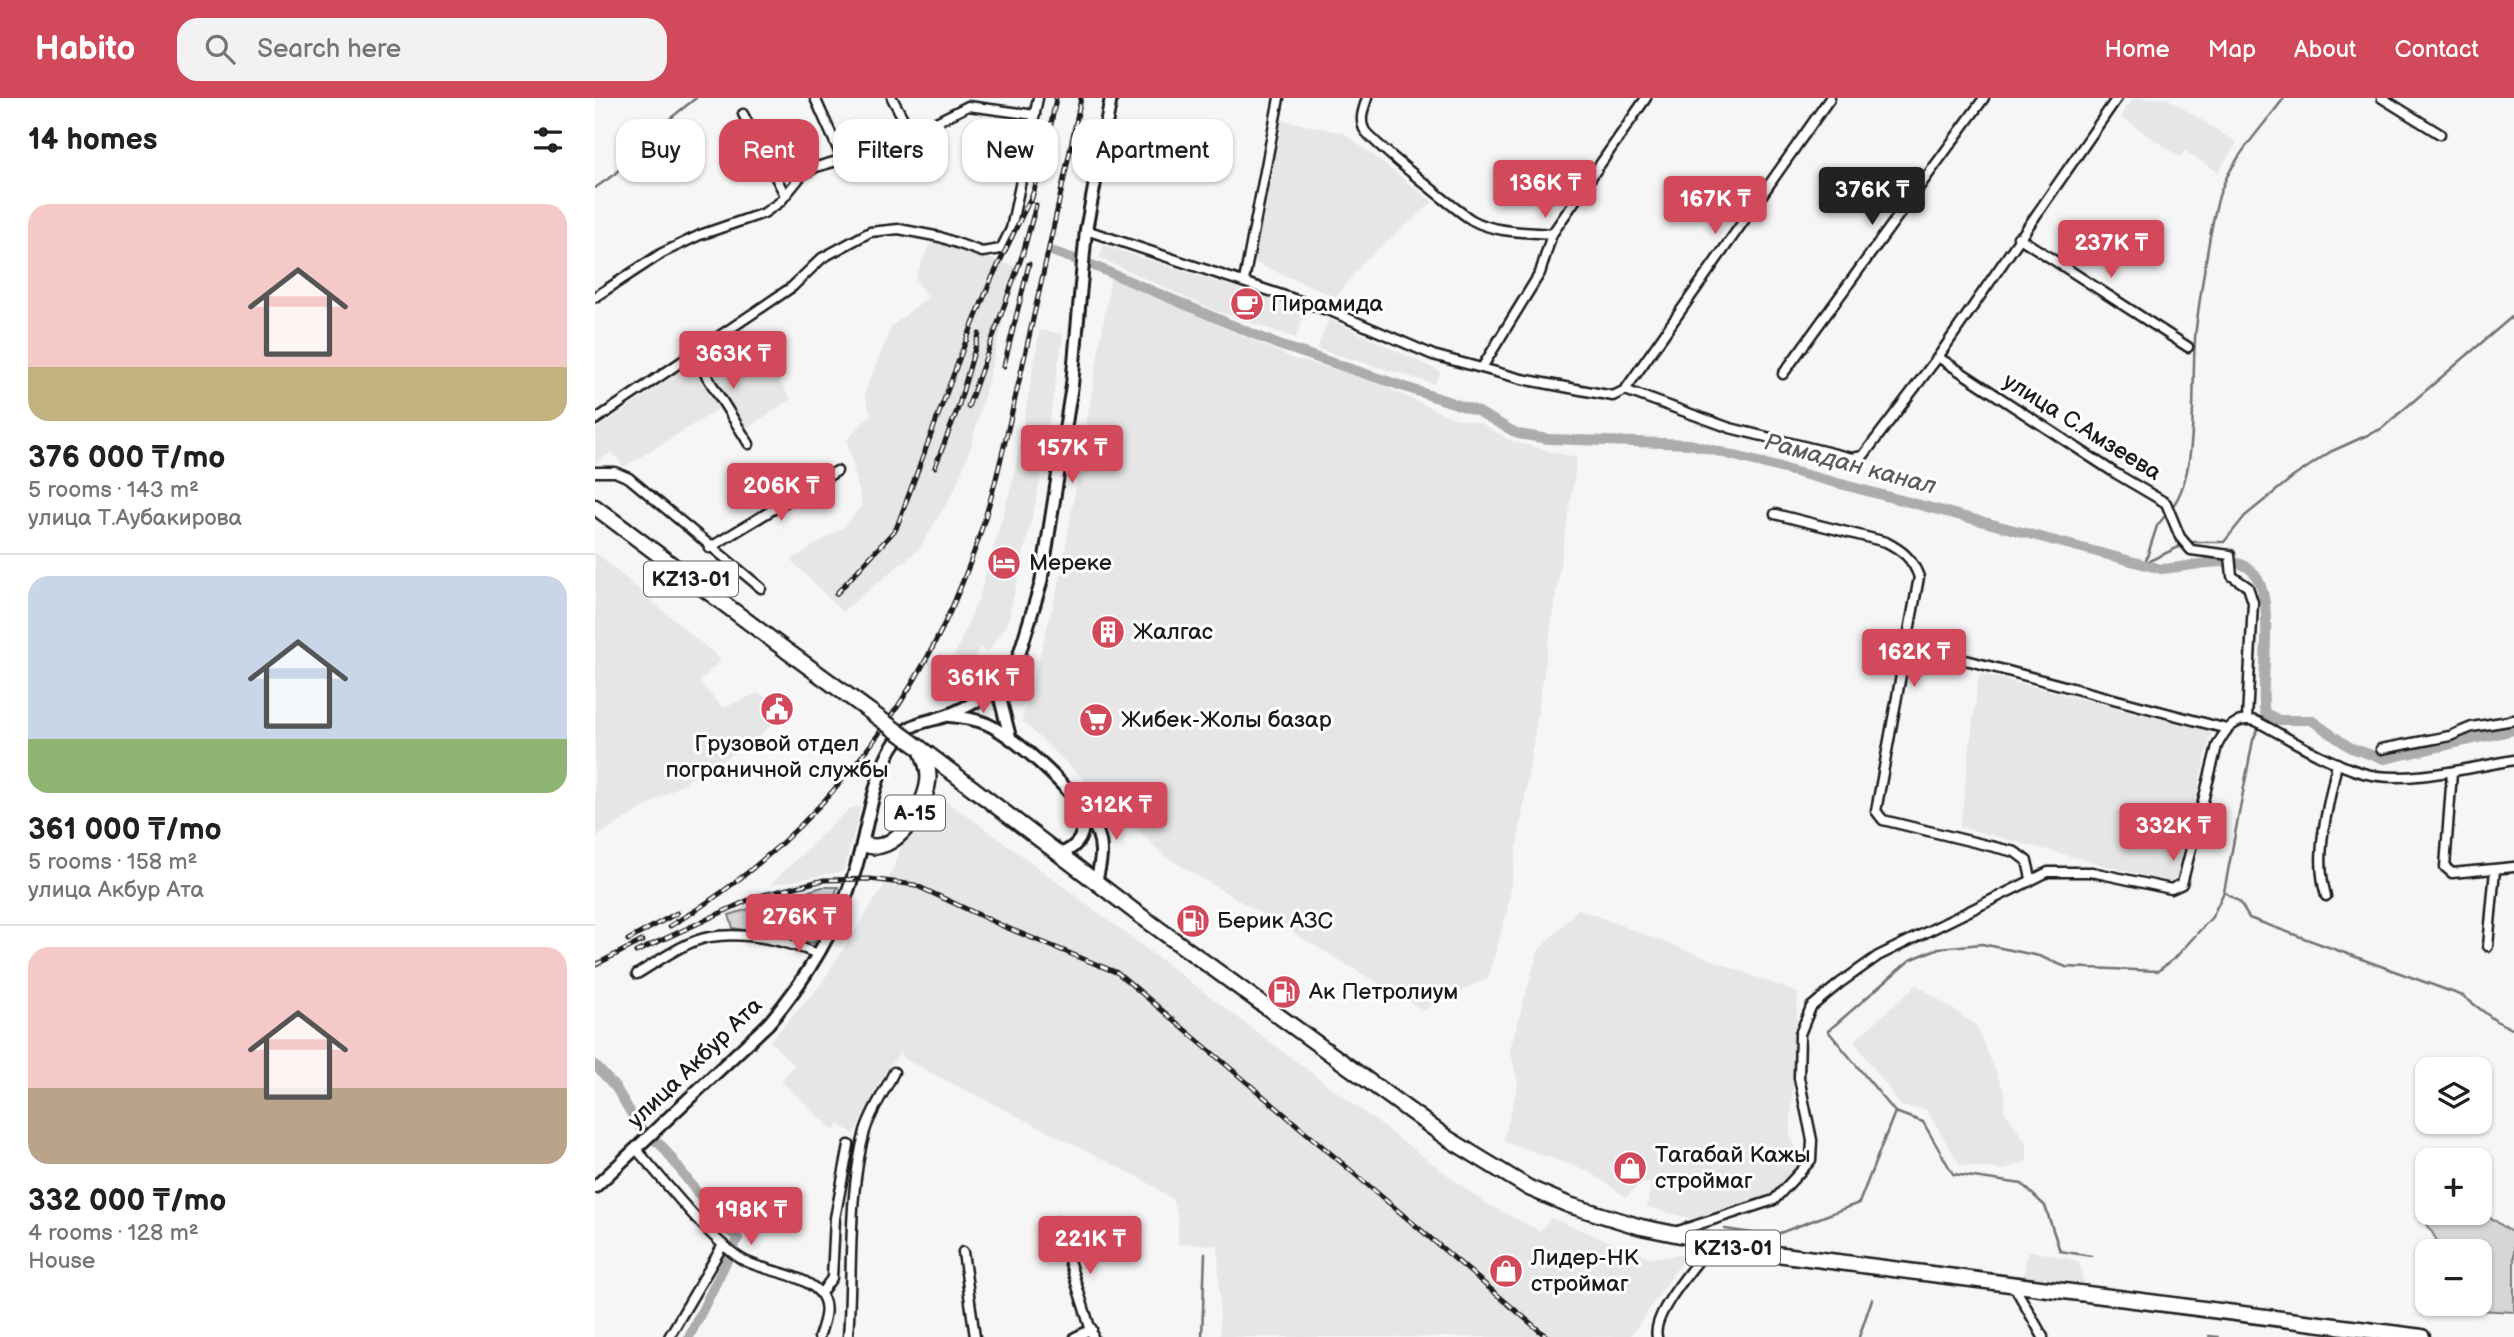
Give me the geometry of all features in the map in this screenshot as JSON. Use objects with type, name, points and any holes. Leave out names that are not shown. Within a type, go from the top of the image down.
[{"type":"highway","name":"KZ13-01","points":[[595,508],[1350,1069],[1488,1165],[1569,1205],[1711,1244],[1892,1271],[2423,1337]]},
{"type":"highway","name":"A-15","points":[[864,844],[873,849],[882,848],[910,822],[923,800],[929,779],[921,749]]},
{"type":"main road","points":[[1010,737],[1000,702],[1019,655],[1041,583],[1072,384],[1080,271],[1111,98]]},
{"type":"main road","name":"улица Акбур Ата","points":[[596,1185],[768,1024],[787,1001],[818,954],[853,879],[885,762],[904,732],[922,722],[947,716],[1005,686]]},
{"type":"main road","points":[[947,716],[986,724],[1010,737],[1049,771],[1084,813],[1100,841],[1096,882]]},
{"type":"main road","points":[[1060,853],[1074,848],[1081,840],[1084,813]]},
{"type":"street","points":[[815,98],[833,138]]},
{"type":"street","points":[[892,98],[903,119]]},
{"type":"street","points":[[595,420],[792,287],[822,258],[870,232],[899,229],[940,237],[982,252],[1000,248],[1011,229],[1038,98]]},
{"type":"street","points":[[1244,281],[1279,98]]},
{"type":"street","points":[[1367,98],[1361,115],[1364,131],[1383,150],[1473,221],[1505,231],[1552,234]]},
{"type":"street","points":[[1483,366],[1540,274],[1552,234],[1646,98]]},
{"type":"street","points":[[1086,230],[1333,312],[1433,355],[1483,366],[1522,379],[1613,396],[1625,390],[1830,98]]},
{"type":"street","points":[[1783,374],[1984,98]]},
{"type":"street","points":[[1625,390],[1730,428],[1852,458],[1863,456],[1938,357],[2018,237],[2117,98]]},
{"type":"street","points":[[2382,98],[2440,134]]},
{"type":"street","points":[[938,119],[966,102],[1035,115]]},
{"type":"street","points":[[743,114],[785,195]]},
{"type":"street","points":[[595,297],[662,253],[700,235],[764,213],[809,170],[833,161]]},
{"type":"street","points":[[2018,237],[2188,348]]},
{"type":"street","points":[[692,354],[750,444]]},
{"type":"street","name":"улица С.Амзеева","points":[[1938,357],[2115,473],[2166,502],[2180,537],[2191,550],[2230,555],[2232,576],[2248,587],[2253,602],[2247,719]]},
{"type":"street","points":[[709,548],[837,471]]},
{"type":"street","points":[[595,472],[615,472],[629,478],[761,589]]},
{"type":"street","points":[[1775,514],[1886,542],[1903,551],[1914,562],[1919,577],[1876,811],[1883,820],[2015,852],[2027,861],[2031,878]]},
{"type":"street","points":[[1907,650],[1970,661],[2227,729]]},
{"type":"street","points":[[1670,1234],[1773,1200],[1811,1160],[1812,1140],[1798,1078],[1801,1034],[1811,1007],[1878,956],[2031,878],[2048,872],[2092,872],[2177,888],[2185,876],[2217,747],[2227,729],[2247,719],[2337,763],[2380,776],[2452,772],[2514,760]]},
{"type":"street","points":[[2381,749],[2450,736],[2472,727],[2514,720]]},
{"type":"street","points":[[2326,896],[2320,876],[2337,763]]},
{"type":"street","points":[[2452,772],[2445,867],[2452,873],[2514,867]]},
{"type":"street","points":[[2488,946],[2495,870]]},
{"type":"street","points":[[637,974],[684,947],[709,937],[741,935],[796,945],[818,954]]},
{"type":"street","points":[[848,1337],[853,1208],[860,1153],[866,1128],[894,1072]]},
{"type":"street","points":[[821,1293],[832,1278],[835,1218],[849,1145]]},
{"type":"street","points":[[636,1149],[723,1245],[744,1261],[809,1284],[821,1293],[827,1313],[822,1336]]},
{"type":"street","points":[[1057,1222],[1093,1333],[1075,1337]]},
{"type":"street","points":[[1657,1337],[1655,1330],[1663,1309],[1711,1244]]},
{"type":"street","points":[[669,1337],[723,1245]]},
{"type":"street","points":[[963,1252],[975,1337]]},
{"type":"street","points":[[2013,1284],[2043,1337]]},
{"type":"shaded area","points":[[2133,98],[2167,98],[2237,143],[2218,172],[2185,151],[2180,157],[2121,117]]},
{"type":"shaded area","points":[[1282,120],[1344,133],[1433,202],[1364,261],[1336,297],[1251,261]]},
{"type":"shaded area","points":[[932,239],[1017,267],[971,446],[955,489],[919,549],[842,612],[791,560],[845,526],[862,505],[847,440],[871,414],[864,394],[892,326],[928,297],[915,278]]},
{"type":"shaded area","points":[[1103,245],[1305,310],[1296,338],[1216,311],[1100,258]]},
{"type":"shaded area","points":[[1111,277],[1294,359],[1363,377],[1451,417],[1481,423],[1511,441],[1577,458],[1507,912],[1488,978],[1423,1010],[1166,857],[1022,721],[1061,575]]},
{"type":"shaded area","points":[[1329,319],[1441,372],[1435,384],[1317,349]]},
{"type":"shaded area","points":[[745,328],[791,399],[743,431],[699,358]]},
{"type":"shaded area","points":[[1040,330],[1063,334],[1040,482],[1007,625],[988,652],[979,648],[958,699],[938,693],[979,598],[1013,480]]},
{"type":"shaded area","points":[[695,361],[724,406],[624,467],[612,452],[595,463],[595,430]]},
{"type":"shaded area","points":[[595,552],[721,660],[699,682],[723,708],[758,693],[788,709],[743,748],[595,837]]},
{"type":"shaded area","points":[[1979,673],[2211,732],[2176,884],[1960,827]]},
{"type":"shaded area","points":[[939,796],[1485,1203],[1540,1231],[1551,1218],[1651,1258],[1687,1254],[1630,1337],[1220,1337],[1218,1245],[1178,1244],[1178,1216],[1172,1199],[1142,1179],[906,1060],[900,1052],[880,1081],[854,1134],[839,1124],[834,1131],[781,1081],[794,1065],[770,1041],[819,987],[889,878],[903,842]]},
{"type":"shaded area","points":[[861,806],[844,871],[770,885],[849,809]]},
{"type":"shaded area","points":[[822,887],[838,887],[814,943],[733,928],[729,915]]},
{"type":"shaded area","name":"Тагабай Кажы строймаг","points":[[1578,909],[1798,993],[1790,1136],[1803,1160],[1770,1198],[1692,1219],[1647,1207],[1651,1184],[1641,1183],[1626,1197],[1590,1172],[1503,1141],[1518,1085],[1510,1049],[1538,951]]},
{"type":"shaded area","points":[[1917,985],[1976,1025],[2005,1093],[2004,1110],[2027,1144],[2027,1161],[2003,1170],[1960,1165],[1926,1109],[1902,1107],[1854,1041]]},
{"type":"shaded area","points":[[2492,1218],[2514,1234],[2514,1312],[2492,1311],[2492,1239],[2436,1239],[2428,1225],[2492,1225]]},
{"type":"shaded area","points":[[2028,1250],[2079,1261],[2084,1284],[2023,1277]]},
{"type":"waterway","points":[[595,188],[615,174],[648,136],[696,98]]},
{"type":"waterway","points":[[2172,507],[2181,491],[2191,447],[2196,328],[2219,196],[2239,157],[2284,98]]},
{"type":"waterway","name":"Рамадан канал","points":[[1054,252],[1092,265],[1279,345],[1477,411],[1518,434],[1549,439],[1690,444],[2161,569],[2218,562],[2237,563],[2252,571],[2261,586],[2265,606],[2265,713],[2279,720],[2311,720],[2351,748],[2384,759],[2514,730]]},
{"type":"waterway","points":[[2189,542],[2224,542],[2245,516],[2293,477],[2330,452],[2381,429],[2514,315]]},
{"type":"waterway","points":[[2145,563],[2157,526],[2168,512]]},
{"type":"waterway","points":[[2145,563],[2183,545]]},
{"type":"waterway","points":[[2091,1256],[2060,1251],[2045,1206],[2022,1184],[1953,1174],[1923,1122],[1895,1112],[1828,1031],[1910,960],[1939,948],[1982,944],[2039,956],[2066,967],[2158,971],[2175,958],[2212,917],[2224,892],[2253,740],[2265,713]]},
{"type":"waterway","points":[[2224,892],[2240,902],[2249,918],[2463,996],[2496,1021],[2514,1030]]},
{"type":"waterway","points":[[595,1065],[616,1088],[640,1128],[663,1147],[720,1223],[738,1238],[689,1337]]},
{"type":"waterway","points":[[1725,1229],[1772,1236],[1859,1203],[1895,1112]]},
{"type":"waterway","points":[[1202,1337],[1205,1253]]},
{"type":"waterway","points":[[1859,1337],[1872,1299]]},
{"type":"waterway","points":[[2209,1336],[2218,1337]]},
{"type":"railway","points":[[1052,119],[1056,98]]},
{"type":"railway","points":[[670,926],[718,895],[763,860],[845,778],[880,732],[940,633],[973,556],[996,480],[1081,98]]},
{"type":"railway","points":[[1031,201],[1036,182]]},
{"type":"railway","points":[[836,594],[896,529],[964,346],[991,280],[1034,191]]},
{"type":"railway","points":[[968,407],[1023,253],[1036,205]]},
{"type":"railway","points":[[1004,366],[1029,264]]},
{"type":"railway","points":[[935,467],[958,408],[979,334]]},
{"type":"railway","points":[[636,952],[755,897],[824,880],[870,879],[915,885],[1005,927],[1118,973],[1547,1337]]},
{"type":"railway","points":[[628,940],[677,913]]},
{"type":"railway","points":[[595,965],[642,941]]},
{"type":"place","name":"Пирамида","points":[[1247,304]]},
{"type":"place","name":"Мереке","points":[[1004,563]]},
{"type":"place","name":"Жалгас","points":[[1108,632]]},
{"type":"place","name":"Грузовой отдел пограничной службы","points":[[777,709]]},
{"type":"place","name":"Жибек-Жолы базар","points":[[1096,720]]},
{"type":"place","name":"Берик АЗС","points":[[1193,921]]},
{"type":"place","name":"Ак Петролиум","points":[[1284,992]]},
{"type":"place","name":"Тагабай Кажы строймаг","points":[[1630,1168]]},
{"type":"place","name":"Лидер-НК строймаг","points":[[1506,1271]]}]
